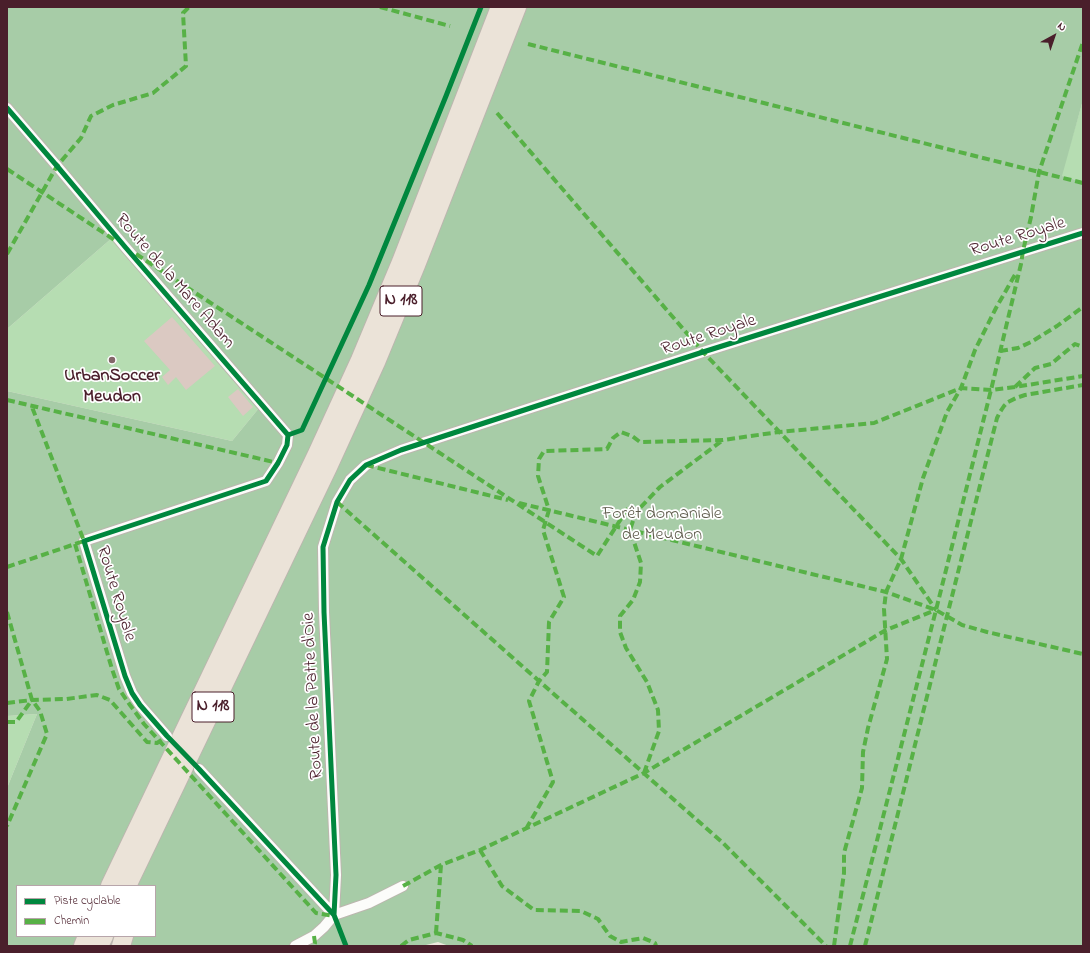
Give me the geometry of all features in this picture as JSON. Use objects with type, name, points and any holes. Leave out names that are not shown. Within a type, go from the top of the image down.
[{"type":"highway","name":"N 118","points":[[110,885],[317,454],[357,367],[401,262],[500,7]]},
{"type":"highway","name":"N 118","points":[[127,885],[328,467],[376,362],[416,266],[516,7]]},
{"type":"highway","points":[[140,885],[147,865],[156,826]]},
{"type":"highway","points":[[99,946],[104,937]]},
{"type":"street","name":"Route de la Mare Adam","points":[[7,108],[288,435],[287,445],[278,463],[266,481]]},
{"type":"street","name":"Route Royale","points":[[350,480],[366,465],[401,450],[703,352],[1083,233]]},
{"type":"street","name":"Route de la Patte d'Oie","points":[[334,915],[336,874],[324,612],[323,547],[336,502],[350,480]]},
{"type":"street","name":"Route Royale","points":[[167,736],[140,705],[125,676],[84,541],[266,481]]},
{"type":"street","points":[[199,769],[334,915]]},
{"type":"street","points":[[295,946],[314,936],[334,915],[369,903],[403,886]]},
{"type":"green space","name":"Forêt domaniale de Meudon","points":[[7,7],[1083,7],[1083,100],[1062,176],[1083,182],[1083,946],[449,946],[438,942],[422,946],[7,946],[7,788],[37,714],[7,716],[7,391],[232,441],[259,408],[112,238],[7,329]]},
{"type":"green space","points":[[1083,100],[1083,182],[1061,176]]},
{"type":"green space","name":"UrbanSoccer Meudon","points":[[112,238],[259,408],[232,441],[7,391],[7,329]]},
{"type":"green space","points":[[37,714],[7,788],[7,716]]},
{"type":"building","points":[[172,317],[215,366],[186,390],[176,377],[168,385],[162,377],[170,370],[144,341]]},
{"type":"building","points":[[238,389],[253,407],[243,416],[228,397]]},
{"type":"marked path","points":[[7,254],[57,166],[81,138],[91,116],[113,105],[153,93],[186,66],[183,13],[189,7]]},
{"type":"marked path","points":[[380,7],[450,26]]},
{"type":"marked path","points":[[850,946],[991,390],[1021,264],[1039,172],[1083,42]]},
{"type":"marked path","points":[[528,44],[1083,183]]},
{"type":"marked path","points":[[497,113],[703,352],[901,559],[936,610]]},
{"type":"marked path","points":[[7,169],[116,241]]},
{"type":"marked path","points":[[136,254],[597,556],[628,508]]},
{"type":"marked path","points":[[834,946],[844,873],[844,853],[862,788],[863,752],[868,728],[887,659],[884,609],[886,592],[901,559],[923,478],[947,412],[961,388],[975,350],[996,308],[1016,273]]},
{"type":"marked path","points":[[1000,351],[1018,348],[1031,342],[1057,326],[1083,307]]},
{"type":"marked path","points":[[1015,387],[1035,368],[1051,364],[1075,344],[1083,347]]},
{"type":"marked path","points":[[526,829],[553,782],[529,701],[539,681],[547,672],[549,622],[564,597],[543,530],[549,510],[538,476],[539,459],[544,451],[607,449],[613,438],[621,432],[632,436],[640,442],[723,440],[779,432],[874,423],[961,388],[991,390],[1083,376]]},
{"type":"marked path","points":[[865,946],[997,418],[1004,406],[1016,398],[1025,395],[1083,385]]},
{"type":"marked path","points":[[7,400],[278,463]]},
{"type":"marked path","points":[[7,567],[84,541],[32,407]]},
{"type":"marked path","points":[[644,773],[659,731],[658,710],[647,682],[626,648],[620,632],[620,616],[633,600],[640,582],[641,563],[630,530],[636,512],[660,487],[723,440]]},
{"type":"marked path","points":[[366,465],[508,500]]},
{"type":"marked path","points":[[337,502],[722,842],[826,946]]},
{"type":"marked path","points":[[519,503],[886,592],[936,610],[962,625],[1083,654]]},
{"type":"marked path","points":[[75,544],[112,669],[119,689],[130,705],[144,724],[316,913],[334,916]]},
{"type":"marked path","points":[[403,886],[441,865],[480,850],[644,773],[886,630],[936,610]]},
{"type":"marked path","points":[[7,612],[32,700],[40,711],[47,734],[7,826]]},
{"type":"marked path","points":[[7,703],[32,700],[66,699],[97,695],[110,700],[147,742],[157,743],[163,739]]},
{"type":"marked path","points":[[7,722],[16,722],[32,700]]},
{"type":"marked path","points":[[480,850],[502,886],[534,910],[581,911],[598,919],[610,936],[621,942],[643,938],[655,943],[656,946]]},
{"type":"marked path","points":[[436,933],[441,865]]},
{"type":"marked path","points":[[401,946],[409,940],[436,933],[463,940],[472,946]]},
{"type":"marked path","points":[[314,936],[314,946]]},
{"type":"cycle path","points":[[288,435],[302,430],[369,285],[481,7]]},
{"type":"cycle path","points":[[7,108],[288,435],[287,445],[278,463],[266,481],[84,541],[125,676],[132,693],[140,705],[167,736],[334,915]]},
{"type":"cycle path","points":[[346,946],[334,915],[336,875],[324,612],[323,547],[337,502],[350,480],[366,465],[401,450],[703,352],[1083,233]]},
{"type":"place","name":"UrbanSoccer Meudon","points":[[112,360]]}]
